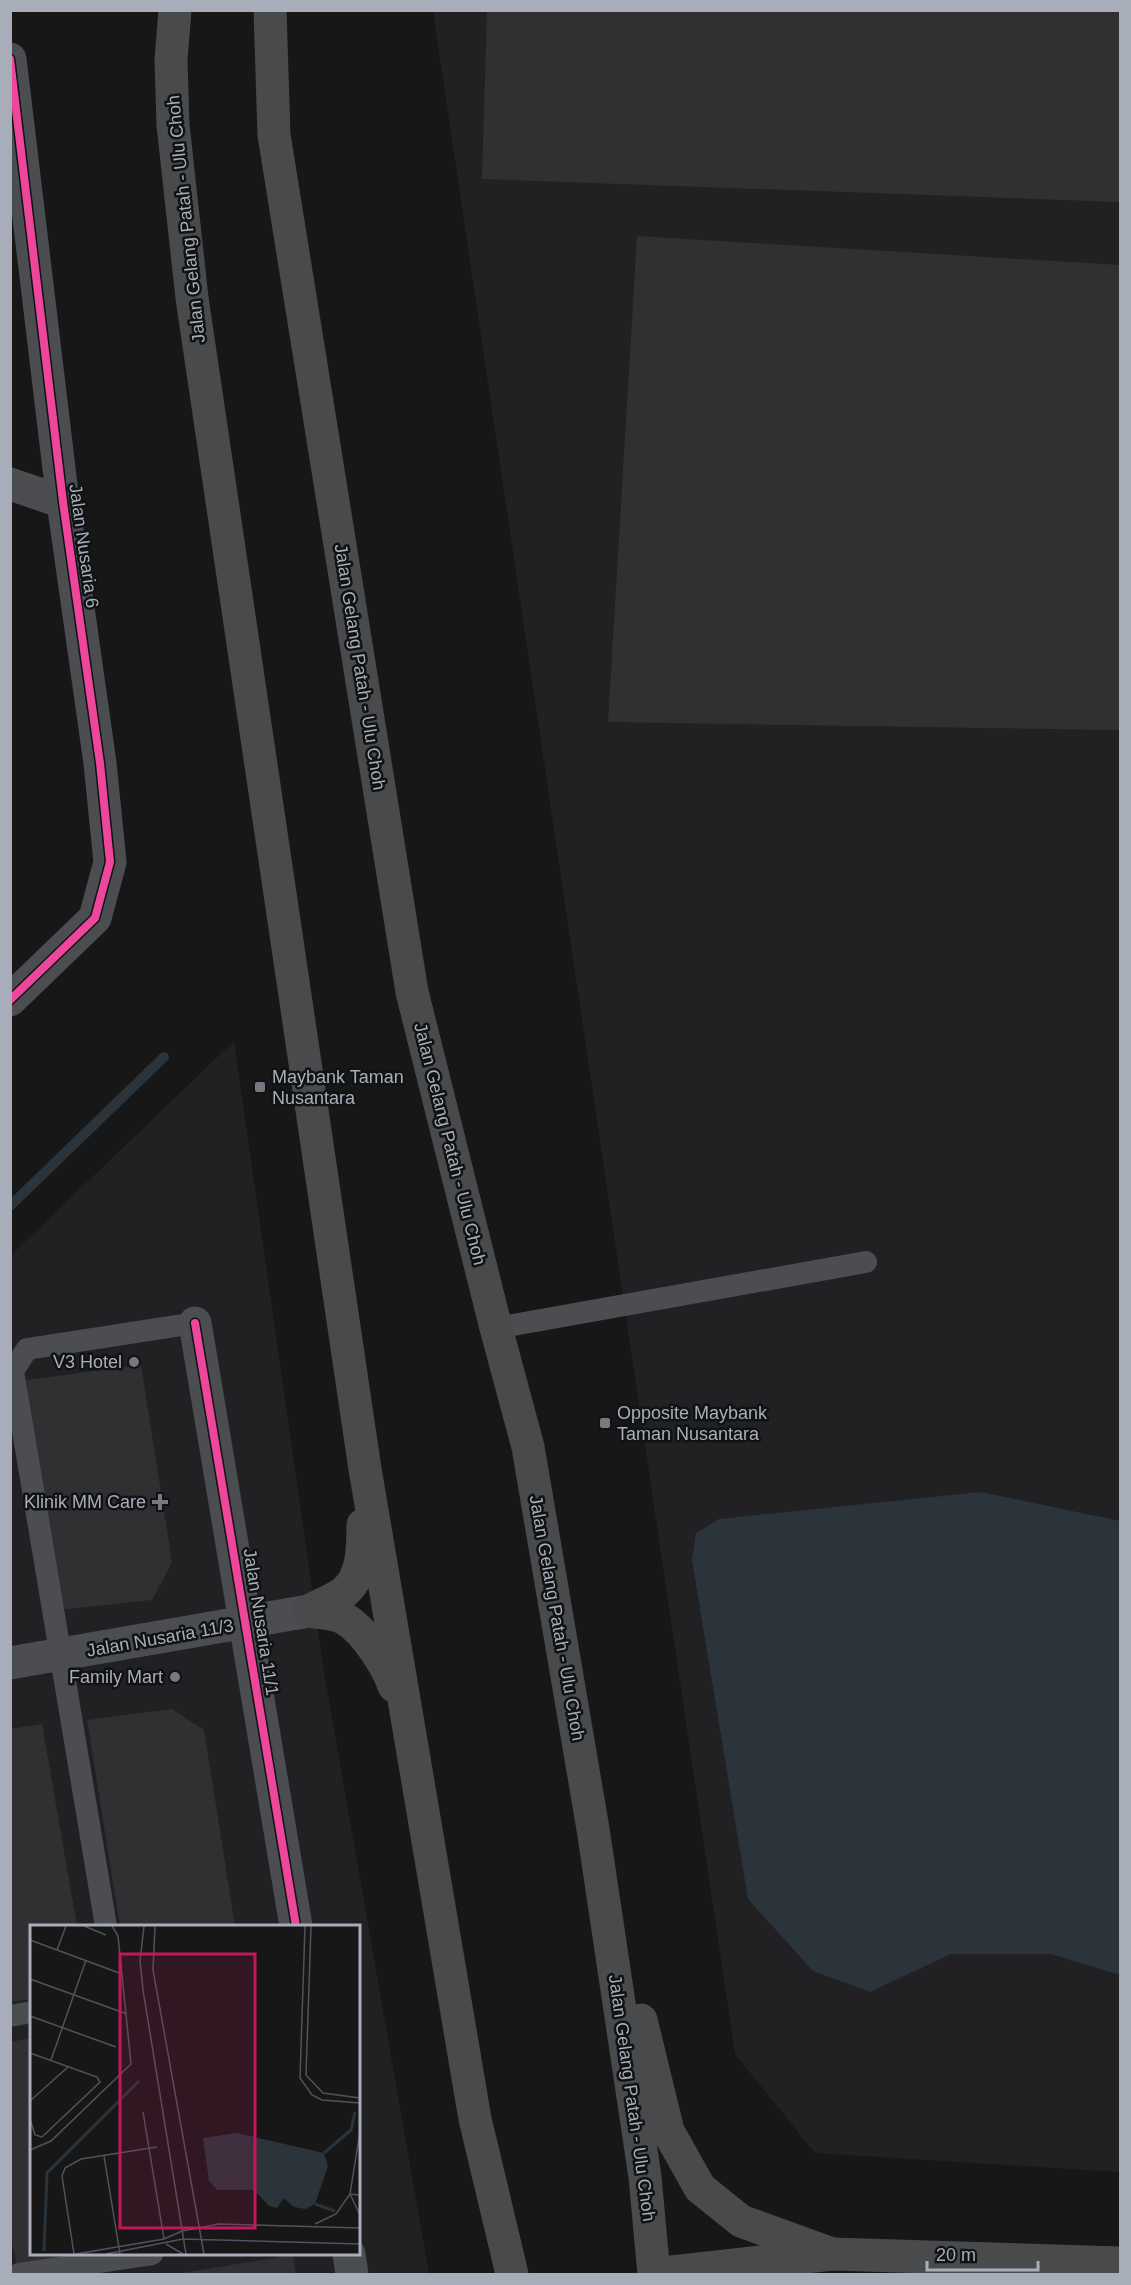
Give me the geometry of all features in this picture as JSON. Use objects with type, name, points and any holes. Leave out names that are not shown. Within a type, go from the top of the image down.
[{"type":"main road","name":"Jalan Gelang Patah - Ulu Choh","points":[[175,10],[171,60],[173,125],[192,298],[364,1469],[475,2119],[512,2274]]},
{"type":"main road","name":"Jalan Gelang Patah - Ulu Choh","points":[[270,10],[274,135],[412,992],[528,1447],[593,1829],[645,2177],[654,2274]]},
{"type":"main road","points":[[309,1611],[345,1592],[358,1572],[363,1550],[364,1469]]},
{"type":"main road","points":[[309,1611],[344,1618],[367,1640],[390,1676],[412,1748]]},
{"type":"main road","points":[[593,1829],[668,2131],[700,2188],[741,2221],[832,2254]]},
{"type":"main road","points":[[654,2274],[832,2254],[1120,2263]]},
{"type":"street","name":"Jalan Nusaria 6","points":[[10,59],[16,162],[100,763],[111,862],[95,918],[10,1000]]},
{"type":"street","points":[[10,483],[63,502]]},
{"type":"street","name":"Jalan Nusaria 11/1","points":[[195,1323],[247,1622],[296,1925]]},
{"type":"street","name":"Jalan Nusaria 11/3","points":[[10,1663],[309,1611]]},
{"type":"street","points":[[349,2255],[352,2274]]},
{"type":"lane","points":[[496,1328],[866,1262]]},
{"type":"lane","points":[[106,1925],[13,1371],[27,1349],[195,1323]]},
{"type":"lane","points":[[10,2016],[30,2012]]},
{"type":"lane","points":[[19,2274],[139,2255]]},
{"type":"shaded area","points":[[433,11],[1120,11],[1120,2172],[815,2153],[735,2054]]},
{"type":"shaded area","points":[[234,1041],[323,1666],[429,2274],[11,2274],[11,1255]]},
{"type":"shaded area","points":[[981,1492],[1120,1521],[1120,1975],[1051,1954],[951,1954],[870,1992],[813,1971],[748,1899],[692,1560],[696,1533],[719,1519]]},
{"type":"building","points":[[487,10],[1120,10],[1120,202],[482,179]]},
{"type":"building","points":[[637,236],[1120,265],[1120,730],[608,722]]},
{"type":"building","points":[[141,1365],[172,1562],[152,1600],[60,1610],[26,1380]]},
{"type":"building","points":[[172,1709],[204,1730],[235,1925],[120,1925],[87,1720]]},
{"type":"building","points":[[42,1724],[77,1925],[30,1925],[30,1999],[10,2002],[10,1729]]},
{"type":"building","points":[[30,2038],[30,2255],[71,2255],[16,2263],[10,2229],[10,2042]]},
{"type":"building","points":[[293,2255],[296,2274],[181,2274],[181,2273]]},
{"type":"waterway","points":[[10,1206],[164,1057]]},
{"type":"cycle path","points":[[10,59],[63,502],[100,763],[110,862],[95,918],[10,1000]]},
{"type":"cycle path","points":[[195,1323],[296,1925]]},
{"type":"place","name":"Maybank Taman Nusantara","points":[[260,1087]]},
{"type":"place","name":"V3 Hotel","points":[[134,1362]]},
{"type":"place","name":"Opposite Maybank Taman Nusantara","points":[[605,1423]]},
{"type":"place","name":"Klinik MM Care","points":[[160,1502]]},
{"type":"place","name":"Family Mart","points":[[175,1677]]}]
